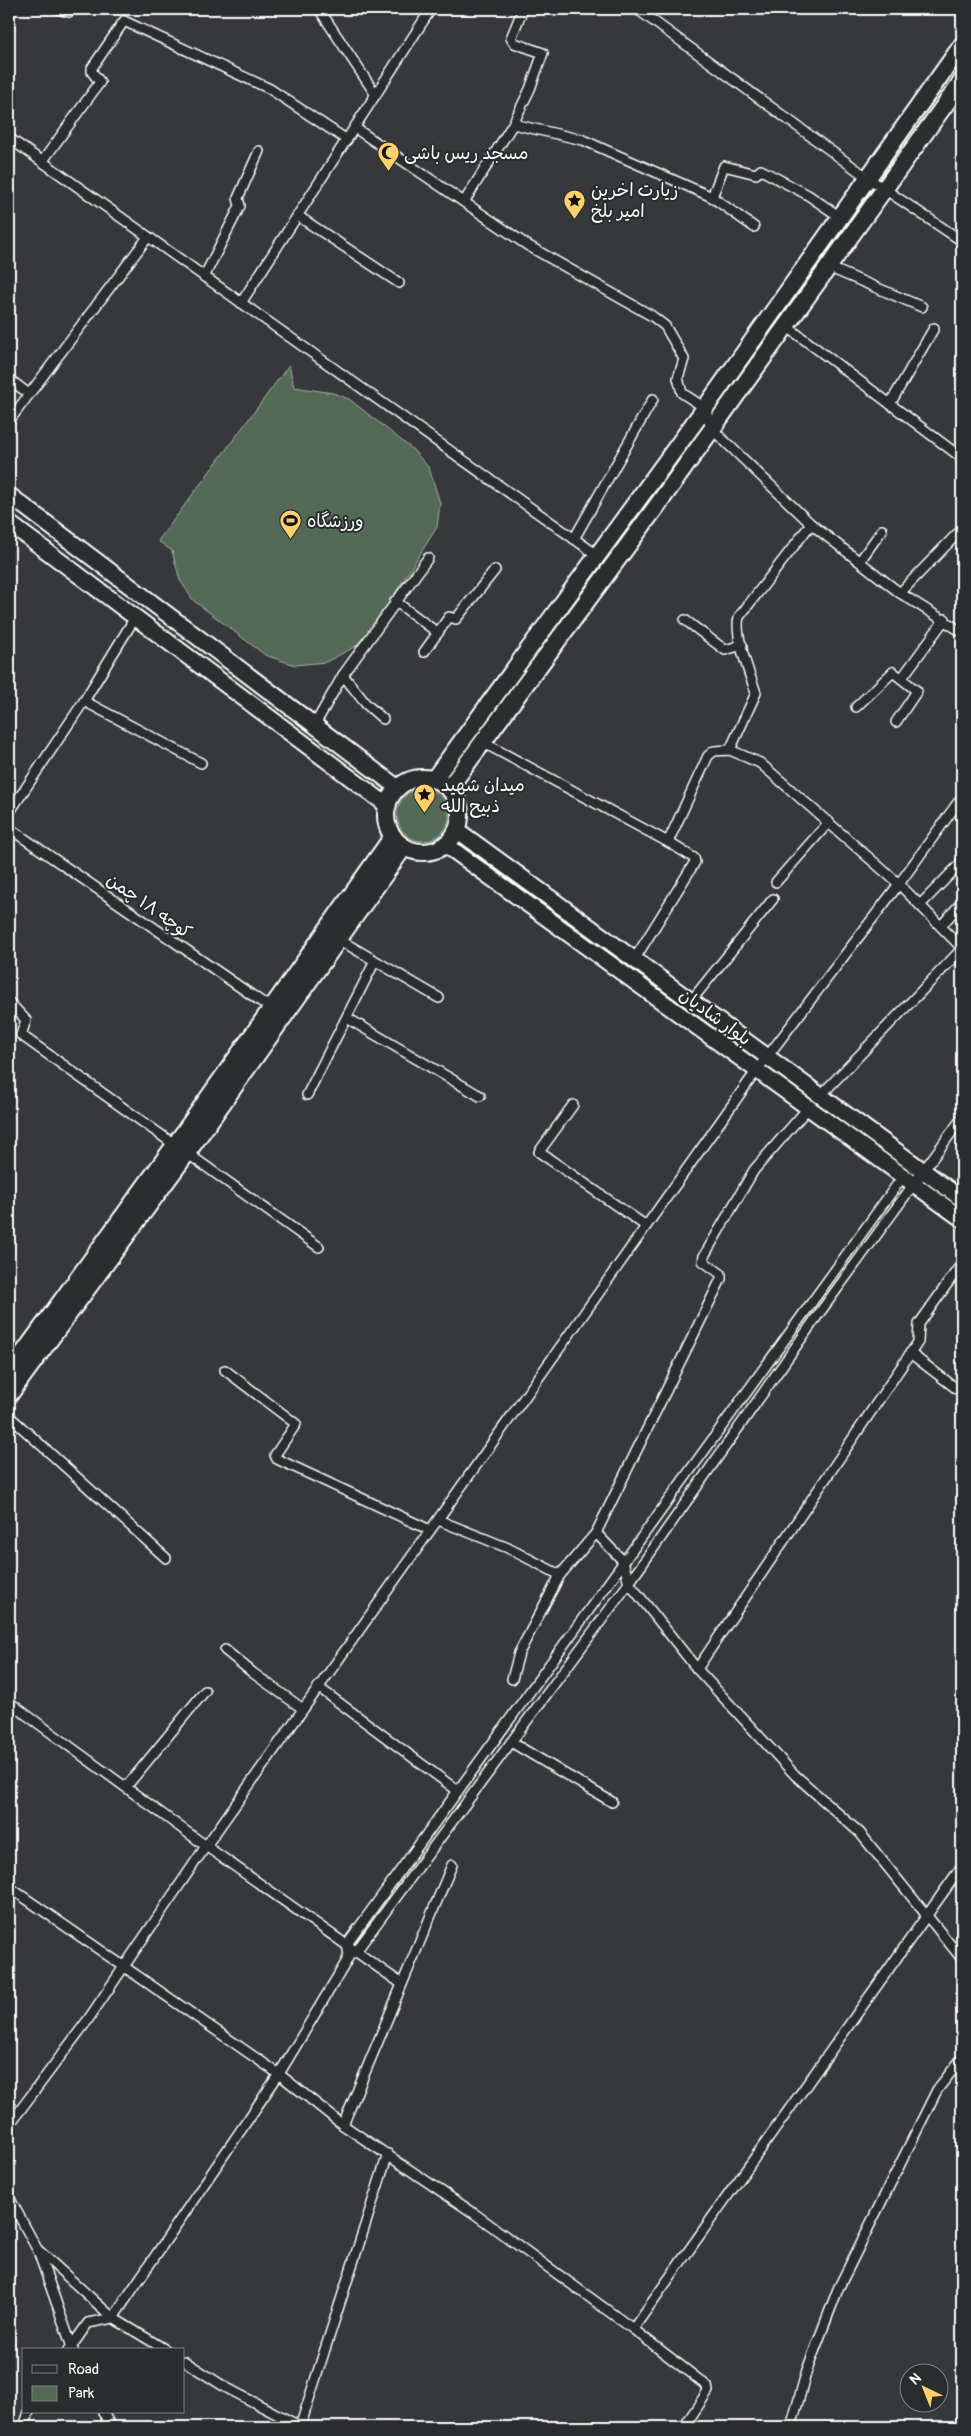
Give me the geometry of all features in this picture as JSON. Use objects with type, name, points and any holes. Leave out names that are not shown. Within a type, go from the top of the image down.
[{"type":"highway","points":[[434,779],[705,408],[962,45]]},
{"type":"highway","points":[[449,788],[962,81]]},
{"type":"highway","points":[[434,779],[449,788],[460,808],[457,830],[446,845],[425,852],[398,842],[387,822],[388,806],[398,788],[415,780],[434,779]]},
{"type":"highway","points":[[9,1373],[181,1149],[338,939],[398,842]]},
{"type":"highway","points":[[9,1394],[181,1149],[272,1009],[398,842]]},
{"type":"main road","points":[[9,495],[398,788]]},
{"type":"main road","points":[[9,522],[388,806]]},
{"type":"main road","name":"بلوار شادیان","points":[[457,830],[962,1199]]},
{"type":"main road","name":"بلوار شادیان","points":[[446,845],[962,1219]]},
{"type":"street","points":[[58,9],[69,12]]},
{"type":"street","points":[[319,9],[376,95]]},
{"type":"street","points":[[241,303],[431,9]]},
{"type":"street","points":[[464,202],[513,124],[530,89],[543,53],[514,43],[511,38],[523,9]]},
{"type":"street","points":[[637,9],[649,12],[868,178],[885,187],[962,241]]},
{"type":"street","points":[[42,162],[100,82],[92,72],[92,68],[124,21],[270,89],[347,140]]},
{"type":"street","points":[[513,124],[583,140],[712,197],[754,227]]},
{"type":"street","points":[[355,128],[527,245],[652,316],[665,326],[684,359],[678,378],[682,393],[705,408],[711,428],[811,524],[900,593],[962,632]]},
{"type":"street","points":[[9,138],[597,555]]},
{"type":"street","points":[[204,277],[240,206],[238,198],[259,151]]},
{"type":"street","points":[[712,197],[724,166],[756,174],[761,170],[808,195],[840,217]]},
{"type":"street","points":[[298,216],[399,284]]},
{"type":"street","points":[[9,421],[148,237]]},
{"type":"street","points":[[828,267],[922,307]]},
{"type":"street","points":[[785,326],[962,458]]},
{"type":"street","points":[[890,404],[934,328]]},
{"type":"street","points":[[9,379],[29,394]]},
{"type":"street","points":[[574,539],[653,399]]},
{"type":"street","points":[[730,750],[756,693],[737,624],[740,617],[811,524]]},
{"type":"street","points":[[860,561],[882,530]]},
{"type":"street","points":[[900,593],[957,534]]},
{"type":"street","points":[[314,726],[343,675],[428,558]]},
{"type":"street","points":[[424,652],[449,616],[456,619],[495,570]]},
{"type":"street","points":[[395,601],[438,633]]},
{"type":"street","points":[[9,813],[84,701],[136,616]]},
{"type":"street","points":[[685,620],[725,650],[742,645]]},
{"type":"street","points":[[902,678],[945,620]]},
{"type":"street","points":[[856,707],[892,672],[917,691],[896,722]]},
{"type":"street","points":[[343,675],[366,704],[383,719]]},
{"type":"street","points":[[84,701],[201,763]]},
{"type":"street","points":[[484,742],[694,858],[695,862],[634,960]]},
{"type":"street","points":[[668,842],[708,756],[714,751],[730,750],[760,764],[829,822],[921,904],[962,949],[821,1095]]},
{"type":"street","points":[[9,2125],[86,2021],[318,1687],[757,1070],[899,884],[962,797]]},
{"type":"street","points":[[776,882],[829,822]]},
{"type":"street","name":"كوچه ١٨ چمن","points":[[9,828],[272,1009]]},
{"type":"street","points":[[921,904],[962,862]]},
{"type":"street","points":[[691,1001],[773,899]]},
{"type":"street","points":[[942,925],[962,902]]},
{"type":"street","points":[[338,939],[439,998]]},
{"type":"street","points":[[307,1095],[375,961]]},
{"type":"street","points":[[9,1002],[26,1020],[21,1035],[319,1247]]},
{"type":"street","points":[[347,1018],[480,1096]]},
{"type":"street","points":[[573,1105],[539,1152],[646,1226]]},
{"type":"street","points":[[512,1679],[519,1653],[560,1575],[596,1533],[721,1279],[721,1274],[703,1261],[704,1256],[754,1170],[809,1107]]},
{"type":"street","points":[[349,1956],[347,1944],[623,1561],[908,1179],[923,1170],[962,1118]]},
{"type":"street","points":[[72,2348],[88,2323],[113,2318],[279,2074],[349,1956],[357,1950],[629,1583],[908,1179]]},
{"type":"street","points":[[696,1669],[919,1340],[918,1324],[962,1263]]},
{"type":"street","points":[[910,1353],[962,1393]]},
{"type":"street","points":[[224,1370],[296,1424],[275,1455],[277,1459],[430,1530]]},
{"type":"street","points":[[9,1416],[166,1558]]},
{"type":"street","points":[[438,1520],[508,1548],[560,1575]]},
{"type":"street","points":[[596,1533],[623,1561],[629,1583],[696,1669],[795,1776],[860,1833],[962,1959]]},
{"type":"street","points":[[225,1650],[252,1673],[303,1709]]},
{"type":"street","points":[[318,1687],[458,1791]]},
{"type":"street","points":[[126,1787],[205,1691]]},
{"type":"street","points":[[9,1702],[206,1846],[357,1950],[402,1984]]},
{"type":"street","points":[[511,1742],[612,1802]]},
{"type":"street","points":[[343,2125],[452,1865]]},
{"type":"street","points":[[633,2329],[962,1866]]},
{"type":"street","points":[[9,1887],[279,2074],[343,2125],[388,2154],[633,2329],[707,2386],[708,2390],[684,2427]]},
{"type":"street","points":[[791,2427],[807,2370],[838,2289],[937,2090],[962,2058]]},
{"type":"street","points":[[185,2362],[225,2387],[300,2427],[388,2154]]},
{"type":"street","points":[[9,2197],[37,2249],[71,2348]]},
{"type":"street","points":[[37,2249],[113,2318],[163,2348]]},
{"type":"street","points":[[24,2427],[28,2414]]},
{"type":"street","points":[[104,2414],[111,2427]]},
{"type":"green space","points":[[289,365],[294,387],[333,393],[349,399],[412,449],[429,468],[440,503],[437,527],[377,622],[356,646],[326,662],[295,665],[265,655],[193,600],[180,580],[172,551],[158,541]]},
{"type":"green space","points":[[418,789],[428,789],[438,793],[445,800],[449,815],[445,830],[438,837],[428,841],[418,841],[408,837],[401,830],[397,820],[397,810],[401,800],[408,793]]},
{"type":"place","name":"مسجد ریس باشی","points":[[388,172]]},
{"type":"place","name":"زیارت اخرین امیر بلخ","points":[[575,219]]},
{"type":"place","name":"ورزشگاه","points":[[291,540]]},
{"type":"place","name":"میدان شهید ذبیح الله","points":[[425,814]]}]
